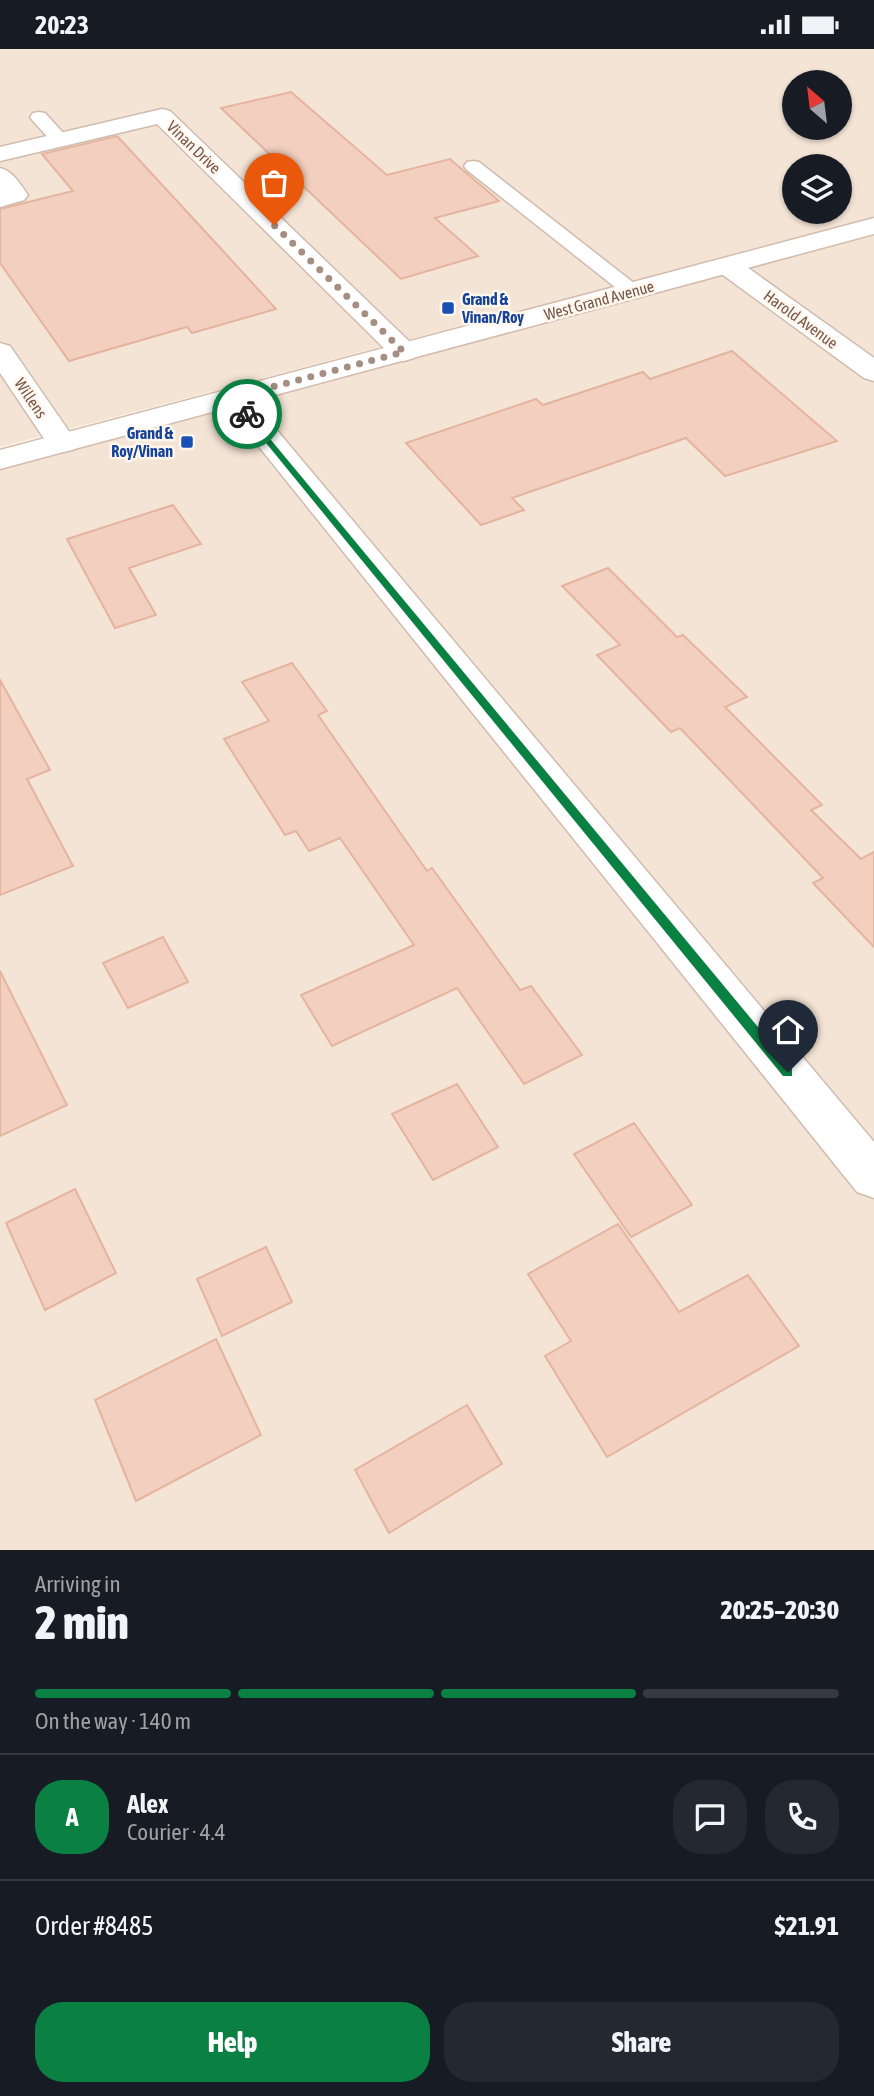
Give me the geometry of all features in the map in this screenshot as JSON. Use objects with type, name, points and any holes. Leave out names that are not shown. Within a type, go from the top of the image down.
[{"type":"street","name":"Vinan Drive","points":[[0,154],[162,116],[404,352]]},
{"type":"street","points":[[0,175],[15,195],[0,199]]},
{"type":"street","name":"West Grand Avenue","points":[[0,460],[874,226]]},
{"type":"street","name":"Harold Avenue","points":[[728,266],[874,372]]},
{"type":"street","name":"Willens","points":[[0,352],[62,443]]},
{"type":"street","points":[[234,397],[874,1177]]},
{"type":"lane","points":[[39,117],[60,140]]},
{"type":"lane","points":[[473,166],[632,292]]},
{"type":"shaded area","points":[[0,49],[874,49],[874,217],[852,223],[852,154],[782,154],[782,224],[847,224],[0,447]]},
{"type":"shaded area","points":[[874,226],[874,1550],[0,1550],[0,460]]},
{"type":"building","points":[[291,92],[387,175],[450,159],[499,201],[435,218],[478,256],[401,279],[221,108]]},
{"type":"building","points":[[117,136],[276,309],[192,333],[187,327],[69,361],[0,263],[0,209],[73,191],[42,154]]},
{"type":"building","points":[[732,351],[837,441],[725,476],[686,438],[512,498],[524,510],[481,525],[406,443],[536,399],[543,405],[643,372],[650,379]]},
{"type":"building","points":[[173,505],[201,544],[129,568],[156,615],[115,628],[67,539]]},
{"type":"building","points":[[608,568],[677,637],[683,635],[747,697],[725,707],[822,805],[811,810],[861,859],[874,852],[874,947],[813,883],[823,878],[680,728],[671,732],[597,655],[620,645],[562,586]]},
{"type":"building","points":[[292,663],[327,711],[318,715],[427,871],[432,868],[520,990],[531,986],[582,1055],[524,1084],[457,988],[332,1046],[301,995],[414,945],[340,838],[309,851],[296,831],[285,835],[224,739],[269,721],[242,682]]},
{"type":"building","points":[[0,680],[50,770],[27,779],[73,866],[0,895]]},
{"type":"building","points":[[163,937],[188,982],[128,1008],[103,963]]},
{"type":"building","points":[[0,971],[67,1105],[0,1136]]},
{"type":"building","points":[[457,1084],[498,1147],[433,1180],[392,1114]]},
{"type":"building","points":[[634,1123],[692,1205],[631,1237],[574,1154]]},
{"type":"building","points":[[75,1189],[116,1273],[45,1310],[6,1223]]},
{"type":"building","points":[[618,1224],[679,1312],[748,1275],[799,1346],[607,1457],[545,1356],[571,1341],[528,1274]]},
{"type":"building","points":[[266,1247],[292,1302],[222,1336],[197,1279]]},
{"type":"building","points":[[216,1339],[261,1435],[136,1501],[95,1400]]},
{"type":"building","points":[[467,1405],[502,1464],[389,1533],[355,1470]]},
{"type":"way so far","points":[[247,414],[234,397],[404,352],[274,225]]},
{"type":"place","name":"Grand & Vinan/Roy","points":[[448,308]]},
{"type":"place","name":"Grand & Roy/Vinan","points":[[187,442]]},
{"type":"route","points":[[247,414],[788,1072]]}]
